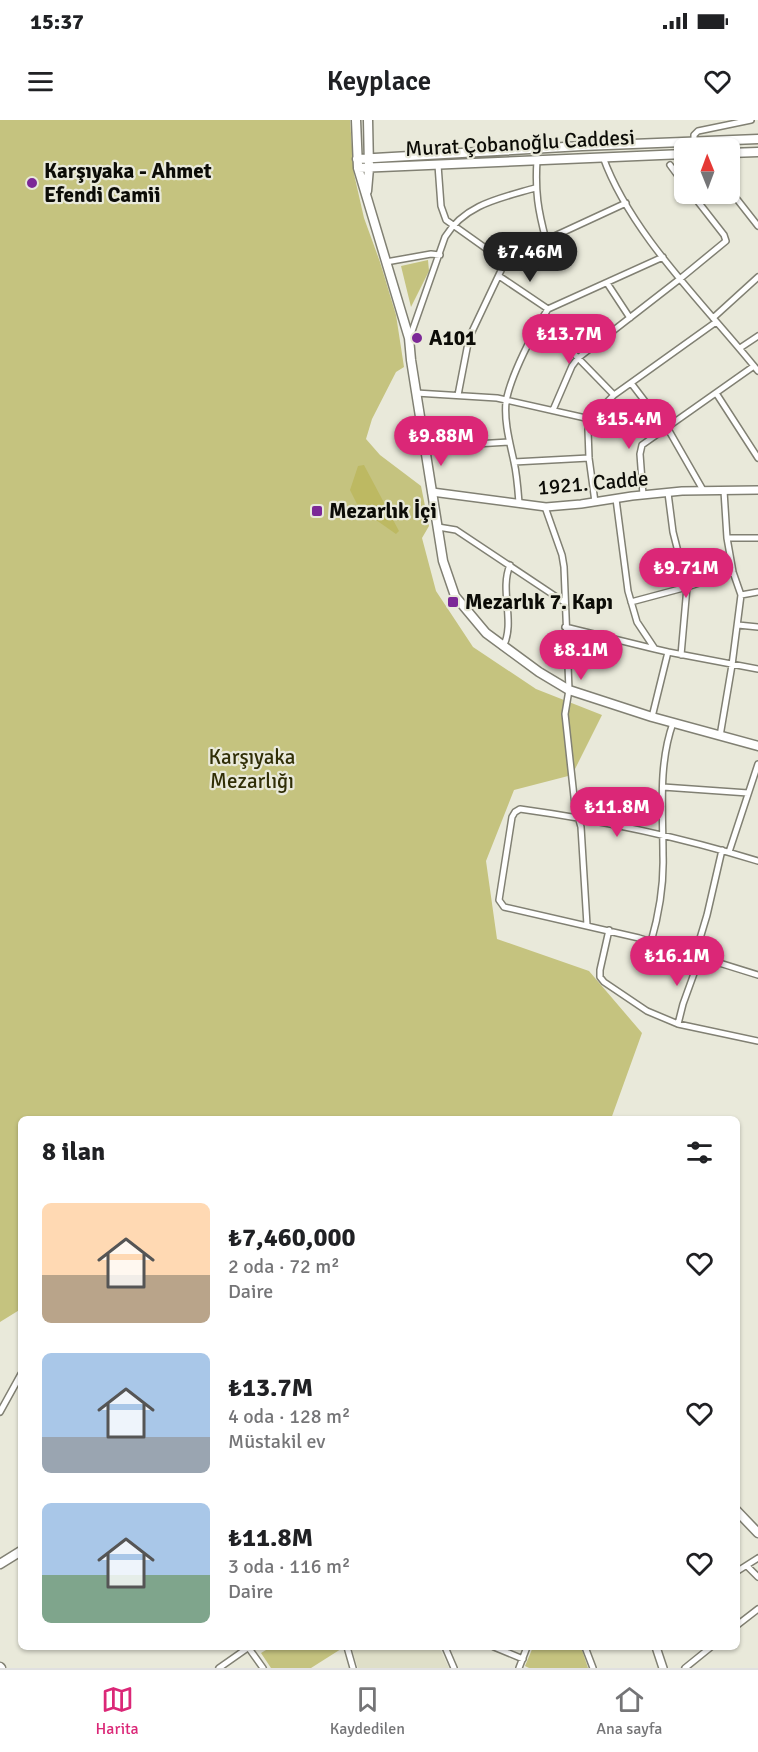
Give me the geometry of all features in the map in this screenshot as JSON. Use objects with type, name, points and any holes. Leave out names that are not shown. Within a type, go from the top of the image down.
[{"type":"main road","points":[[356,120],[357,164],[409,338],[443,561],[455,596],[486,633],[503,647],[569,690],[652,717],[758,746]]},
{"type":"main road","points":[[367,195],[368,120]]},
{"type":"main road","name":"Murat Çobanoğlu Caddesi","points":[[740,141],[758,140]]},
{"type":"main road","name":"Murat Çobanoğlu Caddesi","points":[[357,164],[369,158],[674,146]]},
{"type":"main road","points":[[740,153],[758,152]]},
{"type":"main road","name":"Murat Çobanoğlu Caddesi","points":[[357,164],[369,168],[674,154]]},
{"type":"main road","points":[[740,1514],[758,1533]]},
{"type":"main road","points":[[0,1564],[18,1553]]},
{"type":"street","points":[[695,138],[694,135],[701,130],[751,120]]},
{"type":"street","points":[[603,158],[611,178],[626,203],[663,257],[756,368],[716,393],[642,446],[640,454],[643,495]]},
{"type":"street","points":[[537,160],[535,188],[546,240]]},
{"type":"street","points":[[438,165],[443,214],[452,226],[505,262]]},
{"type":"street","points":[[670,165],[674,170]]},
{"type":"street","points":[[409,338],[445,237],[452,226],[463,215],[479,205],[535,188]]},
{"type":"street","points":[[458,395],[468,338],[505,262],[546,240],[626,203]]},
{"type":"street","points":[[740,203],[758,226]]},
{"type":"street","points":[[553,410],[578,357],[726,241],[724,235],[700,204]]},
{"type":"street","points":[[386,262],[430,254],[440,255]]},
{"type":"street","points":[[519,504],[509,442],[507,400],[514,377],[541,320],[548,309],[663,257]]},
{"type":"street","points":[[499,276],[548,309]]},
{"type":"street","points":[[595,502],[589,458],[590,419],[614,395],[715,320],[758,277]]},
{"type":"street","points":[[607,283],[630,318]]},
{"type":"street","points":[[541,320],[614,395]]},
{"type":"street","points":[[740,348],[758,336]]},
{"type":"street","points":[[631,383],[668,429],[704,490]]},
{"type":"street","points":[[416,393],[507,400],[590,419]]},
{"type":"street","points":[[716,393],[758,458]]},
{"type":"street","points":[[425,447],[509,442]]},
{"type":"street","points":[[514,462],[589,458]]},
{"type":"street","name":"1921. Cadde","points":[[432,492],[545,507],[704,490],[758,490]]},
{"type":"street","points":[[720,736],[741,595],[733,572],[727,538],[724,491]]},
{"type":"street","points":[[668,493],[673,532],[687,587],[681,655]]},
{"type":"street","points":[[616,499],[631,602],[637,622],[655,649]]},
{"type":"street","points":[[545,507],[562,555],[569,690],[565,714],[577,817],[581,827],[586,925]]},
{"type":"street","points":[[438,527],[456,530],[564,602]]},
{"type":"street","points":[[727,538],[758,538]]},
{"type":"street","points":[[503,647],[508,630],[507,577],[510,565]]},
{"type":"street","points":[[631,602],[733,572]]},
{"type":"street","points":[[741,595],[758,592]]},
{"type":"street","points":[[738,625],[758,627]]},
{"type":"street","points":[[566,627],[681,655],[758,669]]},
{"type":"street","points":[[652,717],[668,652]]},
{"type":"street","points":[[651,942],[657,922],[662,880],[661,810],[667,740],[673,723]]},
{"type":"street","points":[[678,1024],[725,851],[758,764]]},
{"type":"street","points":[[663,787],[748,793]]},
{"type":"street","points":[[758,861],[725,851],[577,817],[520,809],[514,812],[499,900],[504,907],[609,930],[758,975]]},
{"type":"street","points":[[609,930],[600,970],[602,980],[626,999],[678,1024],[758,1041]]},
{"type":"street","points":[[0,1412],[18,1379]]},
{"type":"street","points":[[740,1570],[758,1558]]},
{"type":"street","points":[[747,1566],[758,1577]]},
{"type":"street","points":[[740,1623],[758,1609]]},
{"type":"street","points":[[219,1668],[244,1650]]},
{"type":"street","points":[[250,1650],[263,1668]]},
{"type":"street","points":[[348,1650],[353,1668]]},
{"type":"street","points":[[446,1650],[454,1668]]},
{"type":"street","points":[[502,1650],[523,1659]]},
{"type":"street","points":[[519,1668],[526,1650]]},
{"type":"street","points":[[586,1650],[593,1668]]},
{"type":"street","points":[[657,1650],[663,1668]]},
{"type":"street","points":[[685,1668],[707,1650]]},
{"type":"shaded area","points":[[364,465],[399,531],[396,534],[359,508],[350,490],[358,466]]},
{"type":"shaded area","points":[[352,1650],[440,1650],[449,1668],[358,1668]]},
{"type":"green space","name":"Karşıyaka Mezarlığı","points":[[0,120],[350,120],[354,174],[364,218],[396,315],[404,367],[396,372],[372,419],[366,439],[380,455],[421,486],[429,526],[422,538],[436,591],[473,647],[536,689],[602,715],[572,775],[514,790],[486,861],[497,939],[589,971],[642,1033],[612,1116],[18,1116],[18,1311],[0,1322]]},
{"type":"green space","points":[[428,260],[429,271],[411,307],[401,266]]},
{"type":"green space","points":[[266,1650],[339,1650],[311,1668],[271,1668],[261,1653]]},
{"type":"green space","points":[[532,1650],[582,1650],[588,1668],[529,1668],[525,1666]]},
{"type":"place","name":"Karşıyaka - Ahmet Efendi Camii","points":[[32,183]]},
{"type":"place","name":"A101","points":[[417,338]]},
{"type":"place","name":"Mezarlık İçi","points":[[317,511]]},
{"type":"place","name":"Mezarlık 7. Kapı","points":[[453,602]]}]
